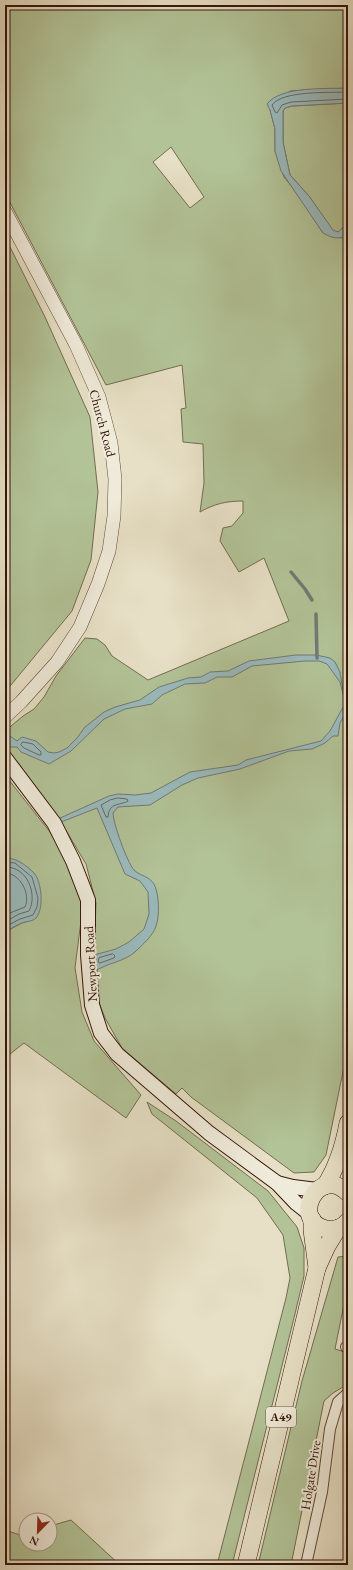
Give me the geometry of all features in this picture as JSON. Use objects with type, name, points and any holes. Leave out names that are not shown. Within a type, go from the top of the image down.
[{"type":"highway","points":[[344,1226],[332,1230],[321,1227],[311,1217],[309,1203],[310,1198],[331,1176],[344,1142],[348,1123]]},
{"type":"highway","points":[[344,1142],[347,1192]]},
{"type":"highway","points":[[321,1188],[336,1186],[347,1192]]},
{"type":"highway","name":"A49","points":[[311,1217],[317,1268]]},
{"type":"highway","name":"A49","points":[[246,1565],[317,1268],[327,1246],[344,1226]]},
{"type":"main road","name":"Newport Road","points":[[5,758],[54,823],[73,861],[88,900],[88,955],[92,1005],[101,1032],[117,1054],[203,1128],[277,1183],[311,1217]]},
{"type":"main road","name":"Newport Road","points":[[277,1183],[293,1187],[321,1188]]},
{"type":"street","name":"Church Road","points":[[5,211],[76,345],[98,397],[111,443],[115,479],[114,516],[109,551],[98,584],[80,627],[57,662],[22,702],[5,717]]},
{"type":"street","name":"Holgate Drive","points":[[306,1565],[322,1492],[330,1429],[338,1402],[348,1393]]},
{"type":"green space","points":[[5,5],[348,5],[348,88],[290,91],[270,110],[275,129],[275,151],[284,177],[297,193],[323,233],[342,238],[348,235],[348,1047],[326,1155],[314,1172],[294,1173],[191,1097],[182,1088],[176,1094],[122,1048],[105,1018],[96,995],[94,955],[96,903],[86,864],[61,822],[5,748],[5,731],[34,709],[44,697],[56,676],[85,638],[97,639],[105,645],[112,656],[148,680],[289,621],[264,558],[239,572],[220,541],[223,528],[232,526],[243,513],[243,501],[220,504],[200,512],[204,483],[203,444],[183,442],[181,409],[186,408],[182,365],[106,385],[5,193]],"holes":[[[171,147],[204,197],[190,208],[153,162]]]},
{"type":"green space","points":[[348,103],[348,223],[338,232],[333,231],[309,196],[290,175],[283,142],[283,111],[285,108],[292,106]]},
{"type":"green space","points":[[5,237],[45,317],[90,417],[98,492],[91,560],[72,611],[11,685],[5,689]]},
{"type":"green space","points":[[5,775],[50,832],[71,865],[83,905],[75,968],[82,1012],[94,1041],[141,1095],[126,1118],[24,1043],[5,1058],[5,932],[22,923],[32,920],[8,858],[5,859]]},
{"type":"green space","points":[[147,1102],[176,1121],[268,1191],[297,1227],[304,1248],[304,1276],[232,1565],[217,1565],[290,1278],[283,1235],[257,1198],[152,1114]]},
{"type":"green space","points":[[348,1256],[348,1294],[346,1294],[335,1349],[348,1353],[348,1384],[333,1393],[324,1401],[291,1565],[258,1565],[302,1381],[338,1257]]},
{"type":"green space","points":[[71,1520],[120,1565],[5,1565],[5,1525],[8,1531],[18,1534],[18,1552],[58,1552],[58,1524]]},
{"type":"water","points":[[348,88],[348,103],[292,106],[285,108],[283,111],[283,142],[290,175],[309,196],[333,230],[338,232],[348,223],[348,235],[341,238],[335,238],[323,233],[281,171],[275,151],[275,129],[267,104],[273,98],[293,91]]},
{"type":"water","points":[[296,655],[316,655],[330,658],[335,662],[340,672],[343,691],[348,697],[348,708],[340,723],[338,736],[333,736],[325,743],[312,749],[289,751],[240,769],[198,778],[182,785],[150,805],[118,807],[113,813],[115,825],[121,842],[134,870],[150,879],[156,888],[158,899],[158,916],[156,926],[152,933],[135,952],[126,958],[104,966],[94,972],[94,955],[116,949],[129,942],[144,929],[149,914],[148,892],[140,881],[125,874],[97,808],[61,822],[58,819],[109,796],[118,794],[135,795],[151,793],[190,772],[238,765],[246,760],[321,741],[330,731],[347,700],[343,694],[340,682],[327,664],[319,661],[252,666],[232,677],[217,677],[205,683],[185,684],[162,695],[152,704],[125,709],[104,719],[71,751],[49,764],[21,752],[17,747],[5,747],[5,739],[10,736],[17,741],[22,737],[36,741],[48,752],[59,752],[67,748],[85,727],[104,712],[115,707],[140,700],[159,687],[188,678],[201,677],[210,672],[228,671],[249,661]]},
{"type":"water","points":[[8,858],[22,863],[37,877],[41,902],[39,914],[36,918],[24,922],[5,932],[5,859]]},
{"type":"waterway","points":[[291,572],[312,600]]},
{"type":"waterway","points":[[316,614],[317,658]]}]
